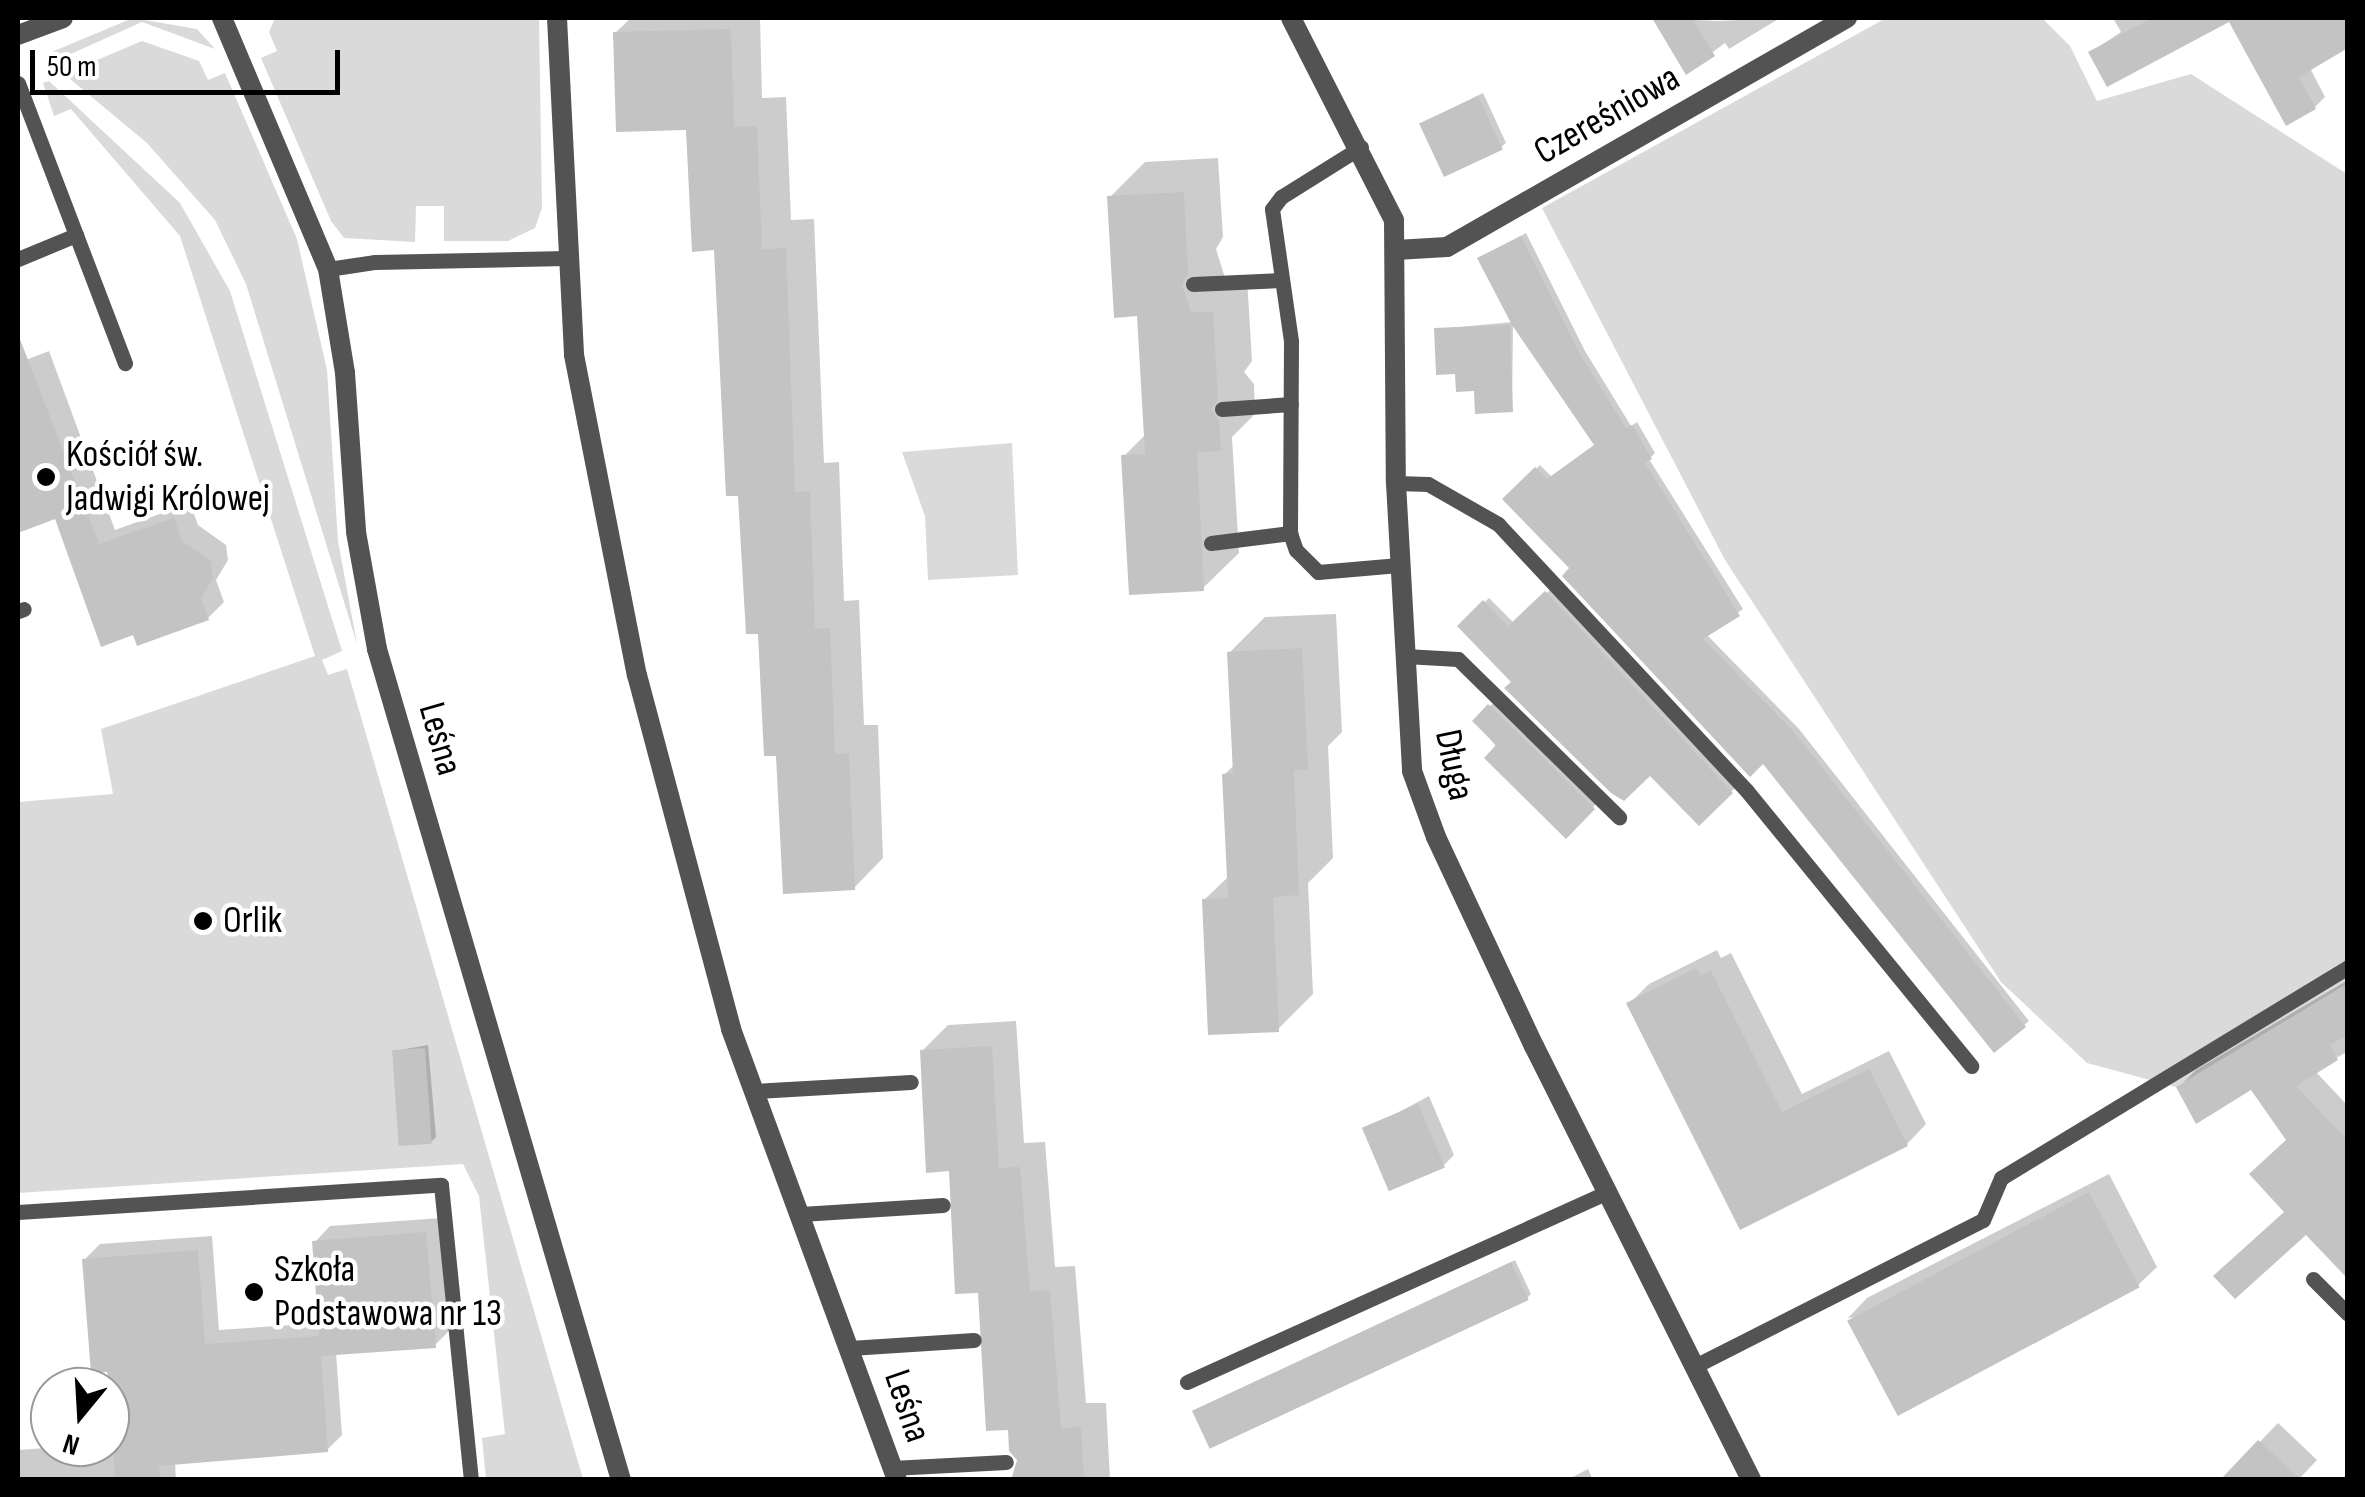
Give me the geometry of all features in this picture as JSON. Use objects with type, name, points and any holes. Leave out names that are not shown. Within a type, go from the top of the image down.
[{"type":"street","points":[[18,35],[64,18]]},
{"type":"street","name":"Leśna","points":[[222,18],[328,269],[345,373],[356,532],[377,649],[621,1480]]},
{"type":"street","name":"Leśna","points":[[557,18],[566,258],[591,465],[637,675],[702,928],[755,1091],[894,1474]]},
{"type":"street","name":"Długa","points":[[1290,18],[1361,147],[1394,220],[1396,482],[1412,771],[1421,799],[1606,1193],[1750,1480]]},
{"type":"street","name":"Czereśniowa","points":[[1396,250],[1447,247],[1846,18]]},
{"type":"lane","points":[[18,83],[126,362]]},
{"type":"lane","points":[[1361,147],[1280,196],[1272,209],[1292,404],[1290,533],[1296,550],[1318,572],[1399,565]]},
{"type":"lane","points":[[18,259],[76,235]]},
{"type":"lane","points":[[328,269],[566,258]]},
{"type":"lane","points":[[1193,284],[1282,280]]},
{"type":"lane","points":[[1222,409],[1292,404]]},
{"type":"lane","points":[[1396,482],[1428,484],[1498,524],[1747,791],[1971,1066]]},
{"type":"lane","points":[[1211,543],[1290,533]]},
{"type":"lane","points":[[1405,656],[1458,659],[1618,816]]},
{"type":"lane","points":[[1693,1367],[1983,1220],[2001,1178],[2348,967]]},
{"type":"lane","points":[[755,1091],[911,1082]]},
{"type":"lane","points":[[18,1212],[441,1184],[471,1480]]},
{"type":"lane","points":[[1187,1382],[1606,1193]]},
{"type":"lane","points":[[801,1214],[943,1205]]},
{"type":"lane","points":[[2313,1279],[2348,1314]]},
{"type":"lane","points":[[850,1348],[974,1340]]},
{"type":"lane","points":[[894,1474],[1006,1462]]},
{"type":"shaded area","points":[[133,18],[197,29],[215,49],[142,22],[44,66],[54,51]]},
{"type":"shaded area","points":[[275,18],[539,18],[542,208],[535,228],[508,241],[444,241],[444,206],[416,206],[415,242],[344,238],[331,221],[261,58],[277,51],[269,32]]},
{"type":"shaded area","points":[[1886,18],[2042,18],[2070,46],[2097,101],[2191,74],[2347,174],[2347,984],[2176,1087],[2087,1063],[2001,982],[1725,560],[1542,208]]},
{"type":"shaded area","points":[[142,41],[199,61],[208,80],[225,73],[297,239],[327,370],[338,541],[357,644],[246,284],[215,220],[147,143],[64,74]]},
{"type":"shaded area","name":"Orlik","points":[[49,81],[180,203],[230,291],[342,651],[322,660],[328,675],[347,669],[583,1479],[486,1479],[482,1438],[505,1434],[479,1196],[463,1164],[18,1193],[18,802],[113,794],[101,729],[315,656],[180,236],[71,109],[54,116],[43,83]]},
{"type":"shaded area","points":[[1012,443],[1018,575],[928,580],[925,516],[902,452]]},
{"type":"building","points":[[1652,18],[1692,18],[1715,56],[1686,75]]},
{"type":"building","points":[[2152,18],[2348,18],[2348,48],[2299,77],[2316,109],[2286,126],[2229,22],[2107,87],[2088,52]]},
{"type":"building","points":[[731,29],[734,127],[757,126],[762,249],[786,248],[795,492],[810,491],[815,629],[830,628],[835,754],[849,753],[855,890],[783,894],[776,756],[764,756],[758,634],[746,634],[738,496],[726,496],[714,250],[692,252],[686,130],[616,132],[613,32]]},
{"type":"building","points":[[1478,96],[1503,149],[1444,177],[1419,123]]},
{"type":"building","points":[[1184,192],[1188,274],[1182,285],[1191,312],[1213,312],[1218,399],[1211,409],[1219,420],[1221,451],[1197,452],[1204,591],[1129,595],[1121,455],[1145,454],[1137,316],[1114,318],[1107,196]]},
{"type":"building","points":[[1521,236],[1581,356],[1626,428],[1632,425],[1652,459],[1645,463],[1740,616],[1703,639],[1795,733],[2026,1027],[1994,1053],[1763,764],[1750,777],[1562,576],[1569,568],[1502,499],[1535,467],[1547,479],[1594,445],[1512,325],[1477,258]]},
{"type":"building","points":[[1510,325],[1513,412],[1475,414],[1474,391],[1456,392],[1455,374],[1436,375],[1434,328]]},
{"type":"building","points":[[18,334],[99,544],[174,518],[182,541],[211,561],[213,578],[201,598],[209,620],[137,646],[133,635],[101,647],[55,519],[18,533]]},
{"type":"building","points":[[1545,591],[1733,793],[1699,826],[1650,776],[1624,801],[1611,793],[1504,688],[1511,682],[1457,626],[1483,600],[1508,626]]},
{"type":"building","points":[[1302,648],[1308,770],[1294,770],[1299,895],[1273,897],[1279,1032],[1208,1035],[1202,899],[1228,898],[1222,774],[1233,773],[1227,652]]},
{"type":"building","points":[[1488,704],[1595,809],[1566,839],[1484,758],[1496,745],[1472,721]]},
{"type":"building","points":[[1696,968],[1701,976],[1711,971],[1782,1112],[1869,1069],[1908,1146],[1740,1230],[1626,1003]]},
{"type":"building","points":[[2348,984],[2348,1035],[2330,1045],[2338,1060],[2296,1086],[2348,1141],[2348,1279],[2306,1235],[2235,1299],[2213,1276],[2284,1212],[2249,1174],[2286,1140],[2251,1090],[2196,1124],[2176,1087]]},
{"type":"building","points":[[992,1046],[999,1168],[1020,1167],[1030,1291],[1050,1290],[1061,1428],[1081,1427],[1084,1480],[1011,1480],[1017,1460],[1009,1451],[1008,1430],[986,1431],[978,1293],[955,1294],[949,1171],[926,1173],[920,1050]]},
{"type":"building","points":[[425,1048],[432,1144],[399,1146],[392,1050]]},
{"type":"building","points":[[1418,1104],[1445,1168],[1389,1191],[1362,1128]]},
{"type":"building","points":[[2089,1192],[2140,1287],[1898,1416],[1847,1321]]},
{"type":"building","points":[[426,1232],[436,1348],[321,1356],[328,1452],[159,1466],[161,1480],[115,1480],[114,1467],[130,1467],[130,1367],[91,1367],[82,1259],[198,1250],[205,1344],[319,1336],[312,1241]]},
{"type":"building","points":[[1511,1262],[1529,1300],[1210,1449],[1192,1411]]},
{"type":"building","points":[[2258,1440],[2301,1480],[2220,1480]]},
{"type":"place","name":"Kościół św. Jadwigi Królowej","points":[[46,477]]},
{"type":"place","name":"Orlik","points":[[203,921]]},
{"type":"place","name":"Szkoła Podstawowa nr 13","points":[[254,1292]]}]
